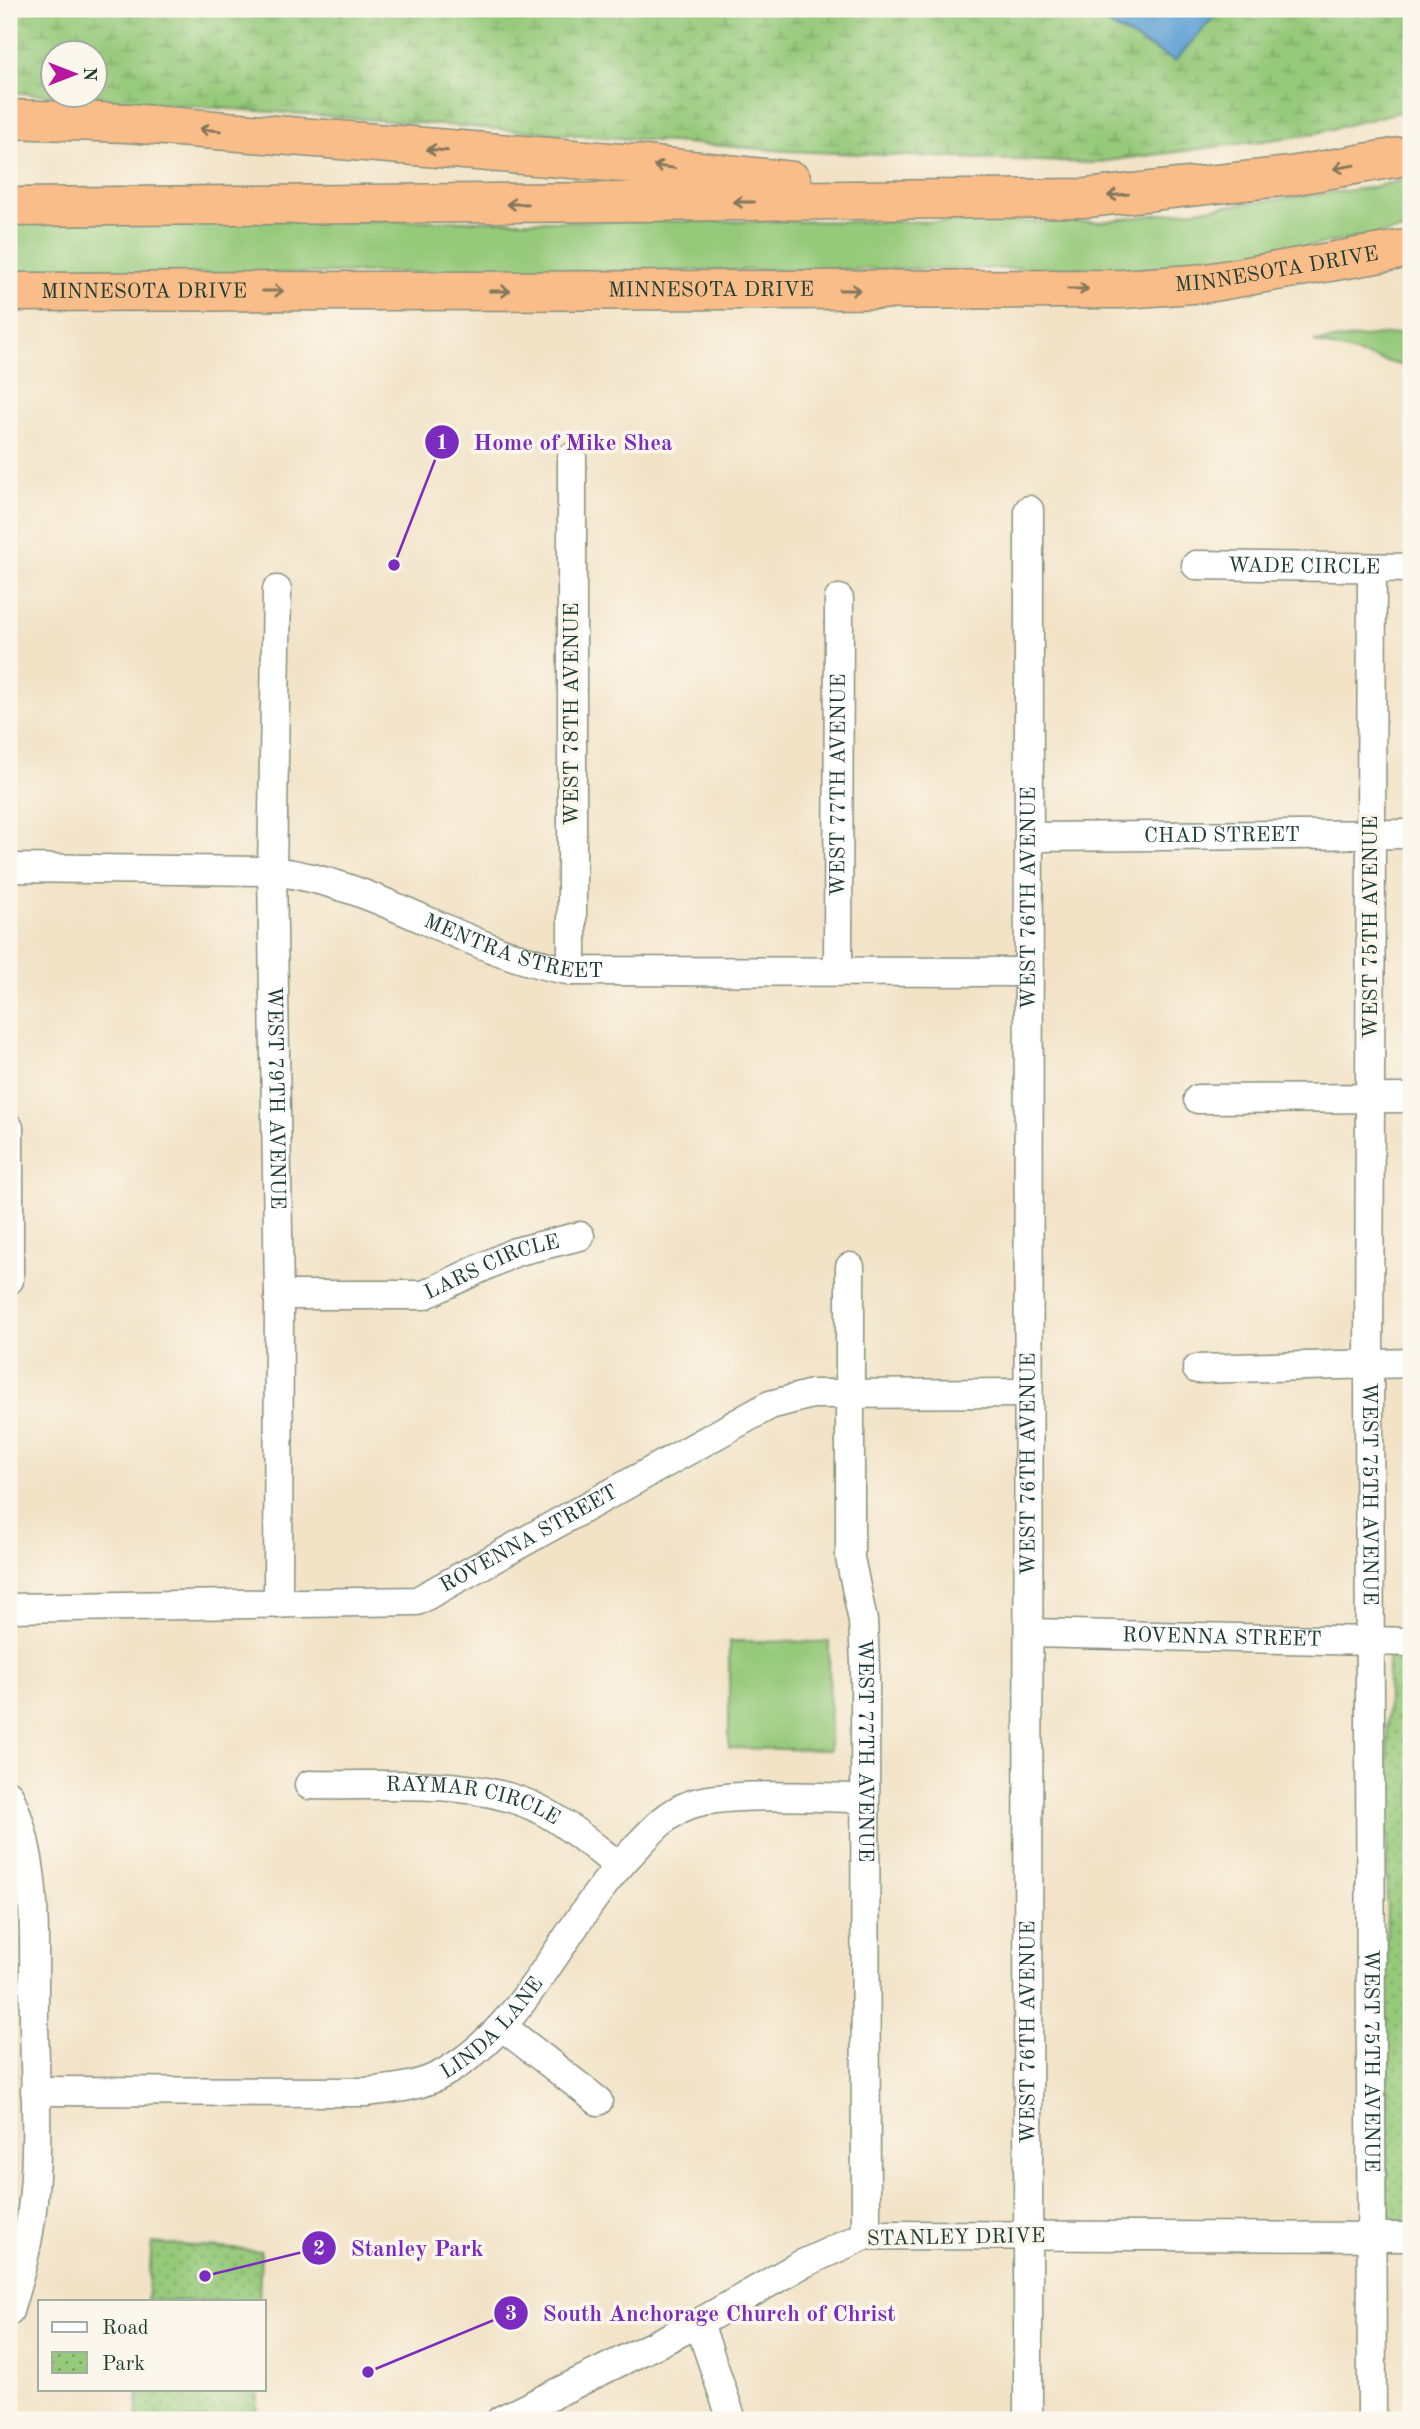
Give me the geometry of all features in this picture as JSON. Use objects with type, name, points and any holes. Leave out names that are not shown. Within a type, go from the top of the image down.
[{"type":"highway","points":[[9,120],[128,123],[635,164],[950,201]]},
{"type":"highway","points":[[9,207],[1087,198],[1291,176],[1411,155]]},
{"type":"highway","name":"MINNESOTA DRIVE","points":[[9,292],[1123,289],[1262,275],[1411,248]]},
{"type":"street","name":"WEST 78TH AVENUE","points":[[572,457],[572,971]]},
{"type":"street","name":"WEST 76TH AVENUE","points":[[1028,2420],[1031,1633],[1028,1393],[1031,837],[1029,510]]},
{"type":"street","name":"WADE CIRCLE","points":[[1196,565],[1411,568]]},
{"type":"street","name":"WEST 75TH AVENUE","points":[[1372,568],[1369,1364],[1372,1642],[1372,2420]]},
{"type":"street","name":"WEST 79TH AVENUE","points":[[277,590],[272,871],[279,1295],[278,1604]]},
{"type":"street","name":"WEST 77TH AVENUE","points":[[838,971],[839,599]]},
{"type":"street","name":"CHAD STREET","points":[[1031,837],[1411,834]]},
{"type":"street","name":"MENTRA STREET","points":[[9,868],[272,871],[310,875],[352,888],[495,952],[533,964],[572,971],[1029,972]]},
{"type":"street","points":[[1198,1099],[1411,1098]]},
{"type":"street","points":[[9,1128],[9,1280]]},
{"type":"street","name":"LARS CIRCLE","points":[[279,1295],[424,1295],[515,1252],[580,1236]]},
{"type":"street","name":"WEST 77TH AVENUE","points":[[850,1266],[850,1558],[863,1620],[865,1662],[863,1798],[866,2235]]},
{"type":"street","points":[[1197,1368],[1411,1363]]},
{"type":"street","name":"ROVENNA STREET","points":[[9,1608],[417,1601],[770,1405],[811,1394],[1028,1393]]},
{"type":"street","name":"ROVENNA STREET","points":[[1031,1633],[1411,1642]]},
{"type":"street","name":"RAYMAR CIRCLE","points":[[309,1785],[467,1788],[512,1797],[543,1811],[619,1866]]},
{"type":"street","points":[[9,1795],[18,1815],[30,1864],[34,1913],[35,2091],[32,2217],[9,2311]]},
{"type":"street","name":"LINDA LANE","points":[[35,2091],[366,2092],[407,2087],[443,2074],[503,2027],[619,1866],[670,1814],[690,1804],[717,1798],[863,1798]]},
{"type":"street","points":[[503,2027],[598,2101]]},
{"type":"street","name":"STANLEY DRIVE","points":[[501,2420],[699,2323],[800,2265],[866,2235],[1411,2237]]},
{"type":"street","points":[[699,2323],[732,2420]]},
{"type":"green space","points":[[9,9],[1411,9],[1411,109],[1308,135],[1090,163],[788,151],[108,99],[108,38],[38,38],[38,94],[9,92]]},
{"type":"green space","points":[[1411,178],[1411,229],[1167,270],[1072,268],[9,275],[9,220],[1099,222],[1369,188]]},
{"type":"green space","points":[[1411,332],[1411,368],[1314,342]]},
{"type":"green space","points":[[729,1641],[829,1642],[830,1750],[729,1748]]},
{"type":"green space","points":[[1388,1658],[1411,1658],[1411,2224],[1385,2224]]},
{"type":"green space","points":[[152,2243],[261,2251],[259,2300],[147,2300]]},
{"type":"green space","points":[[139,2390],[257,2390],[256,2420],[137,2420]]},
{"type":"water","points":[[1080,9],[1214,9],[1219,11],[1175,61]]},
{"type":"place","name":"Home of Mike Shea","points":[[394,565]]},
{"type":"place","name":"Stanley Park","points":[[205,2276]]},
{"type":"place","name":"South Anchorage Church of Christ","points":[[368,2372]]}]
